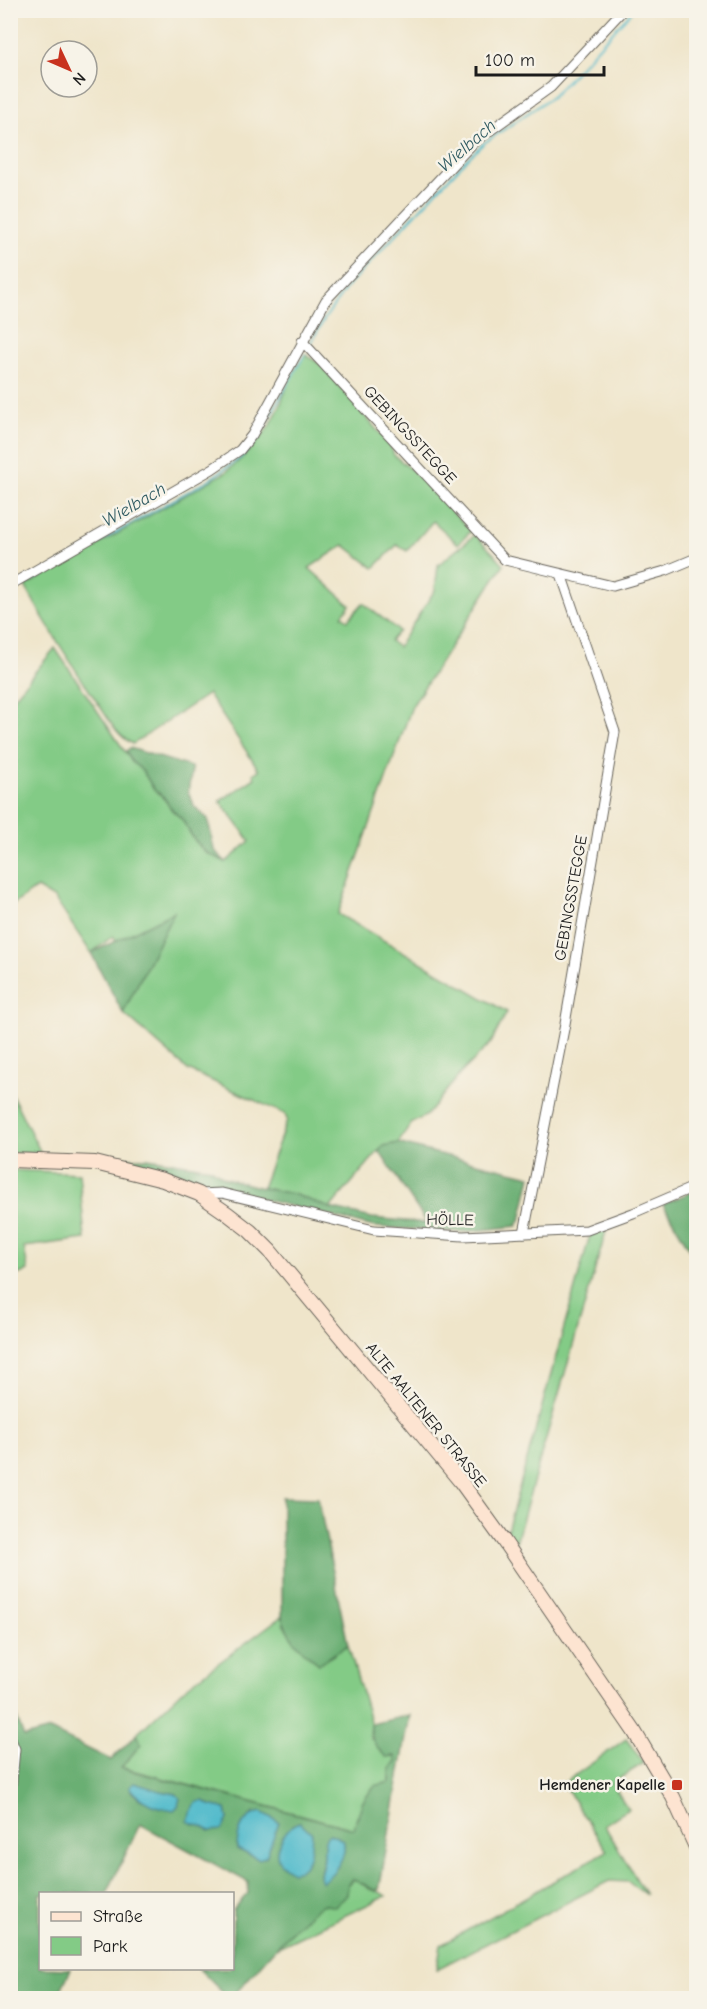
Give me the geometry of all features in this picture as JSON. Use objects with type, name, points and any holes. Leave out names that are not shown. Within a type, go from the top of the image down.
[{"type":"street","points":[[10,585],[212,469],[240,450],[265,414],[326,300],[474,142],[551,87],[623,10]]},
{"type":"street","name":"GEBINGSSTEGGE","points":[[303,341],[505,560],[613,586],[665,571],[696,558]]},
{"type":"street","name":"GEBINGSSTEGGE","points":[[524,1233],[564,1024],[615,732],[561,574]]},
{"type":"street","name":"ALTE AALTENER STRASSE","points":[[10,1160],[94,1163],[163,1180],[199,1194],[243,1226],[270,1251],[461,1482],[634,1731],[673,1797],[696,1847]]},
{"type":"street","name":"HÖLLE","points":[[199,1194],[222,1193],[374,1230],[463,1236],[587,1230],[696,1186]]},
{"type":"street","points":[[10,1737],[15,1749],[10,1802]]},
{"type":"green space","points":[[306,355],[320,364],[390,445],[394,455],[414,472],[471,531],[458,544],[433,521],[407,551],[397,545],[374,568],[344,545],[309,568],[350,605],[342,616],[348,620],[363,603],[399,631],[390,641],[398,647],[435,590],[438,565],[475,535],[504,564],[412,706],[338,914],[507,1012],[491,1043],[460,1074],[427,1115],[412,1123],[398,1143],[383,1146],[330,1208],[293,1194],[262,1188],[287,1120],[285,1114],[188,1070],[123,1013],[173,914],[127,952],[113,936],[91,953],[55,899],[37,888],[11,906],[11,701],[55,648],[132,762],[143,771],[154,790],[182,819],[193,838],[205,852],[226,862],[250,841],[220,801],[255,778],[253,774],[259,770],[208,694],[133,744],[112,725],[25,586],[226,472],[248,452],[267,429],[277,412],[292,375]]},
{"type":"green space","points":[[130,748],[191,767],[188,792],[194,806],[208,819],[214,850],[226,862],[205,852],[193,838],[182,819],[172,810],[163,796],[154,790],[143,771],[132,762],[126,751]]},
{"type":"green space","points":[[174,912],[123,1013],[91,953]]},
{"type":"green space","points":[[11,1093],[41,1153],[11,1153]]},
{"type":"green space","points":[[398,1143],[531,1176],[522,1216],[517,1226],[463,1232],[374,1227],[222,1189],[199,1190],[165,1175],[111,1160],[148,1158],[211,1168],[225,1178],[293,1194],[330,1208],[372,1218],[427,1223],[379,1151],[383,1146]]},
{"type":"green space","points":[[11,1170],[79,1173],[85,1239],[24,1247],[28,1271],[11,1277]]},
{"type":"green space","points":[[696,1190],[696,1260],[663,1204]]},
{"type":"green space","points":[[607,1228],[516,1542],[511,1545],[505,1538],[590,1235]]},
{"type":"green space","points":[[282,1497],[318,1498],[348,1645],[319,1664],[296,1643],[287,1630],[282,1616]]},
{"type":"green space","points":[[282,1616],[284,1626],[319,1664],[348,1645],[371,1724],[370,1738],[395,1756],[396,1761],[390,1769],[390,1782],[357,1817],[354,1829],[120,1767],[141,1744],[137,1734],[185,1688]]},
{"type":"green space","points":[[13,1708],[24,1737],[50,1730],[111,1760],[137,1734],[141,1744],[121,1768],[354,1829],[362,1803],[374,1786],[390,1782],[390,1769],[396,1761],[395,1756],[386,1757],[376,1746],[372,1739],[371,1724],[410,1715],[379,1890],[371,1889],[353,1879],[348,1885],[347,1894],[335,1907],[323,1904],[310,1914],[231,1998],[228,1998],[200,1970],[234,1970],[234,1909],[248,1893],[248,1882],[140,1824],[107,1892],[39,1892],[39,1970],[71,1970],[57,1998],[11,1996],[11,1709]],"holes":[[[150,1789],[176,1794],[160,1807],[140,1799],[131,1791]],[[203,1801],[226,1809],[228,1819],[218,1829],[210,1831],[193,1824]],[[254,1813],[258,1859],[237,1849],[241,1829],[245,1821]],[[299,1822],[310,1835],[307,1863],[281,1842],[292,1825]],[[330,1834],[343,1840],[344,1850],[330,1874],[320,1873]]]},
{"type":"green space","points":[[626,1739],[644,1763],[612,1783],[628,1809],[604,1825],[646,1895],[628,1882],[609,1881],[437,1969],[441,1945],[607,1851],[563,1784]]},
{"type":"green space","points":[[354,1879],[386,1896],[276,1948],[303,1919],[323,1904],[335,1906]]},
{"type":"water","points":[[134,1783],[176,1794],[180,1798],[178,1806],[174,1810],[143,1801],[129,1787]]},
{"type":"water","points":[[203,1801],[226,1809],[228,1819],[222,1830],[210,1831],[188,1821],[197,1802]]},
{"type":"water","points":[[261,1812],[279,1822],[266,1857],[258,1859],[237,1849],[237,1843],[245,1821]]},
{"type":"water","points":[[300,1822],[312,1833],[310,1852],[307,1863],[293,1872],[284,1867],[277,1854],[286,1832]]},
{"type":"water","points":[[330,1834],[343,1840],[344,1852],[336,1869],[322,1882],[320,1876],[324,1861],[324,1842]]},
{"type":"waterway","name":"Wielbach","points":[[310,344],[347,287],[466,160],[484,143],[553,96],[633,10]]},
{"type":"waterway","name":"Wielbach","points":[[28,582],[210,479],[240,458],[257,438],[305,354]]},
{"type":"waterway","name":"Wielbach","points":[[10,592],[17,588]]},
{"type":"place","name":"Hemdener Kapelle","points":[[677,1785]]}]
